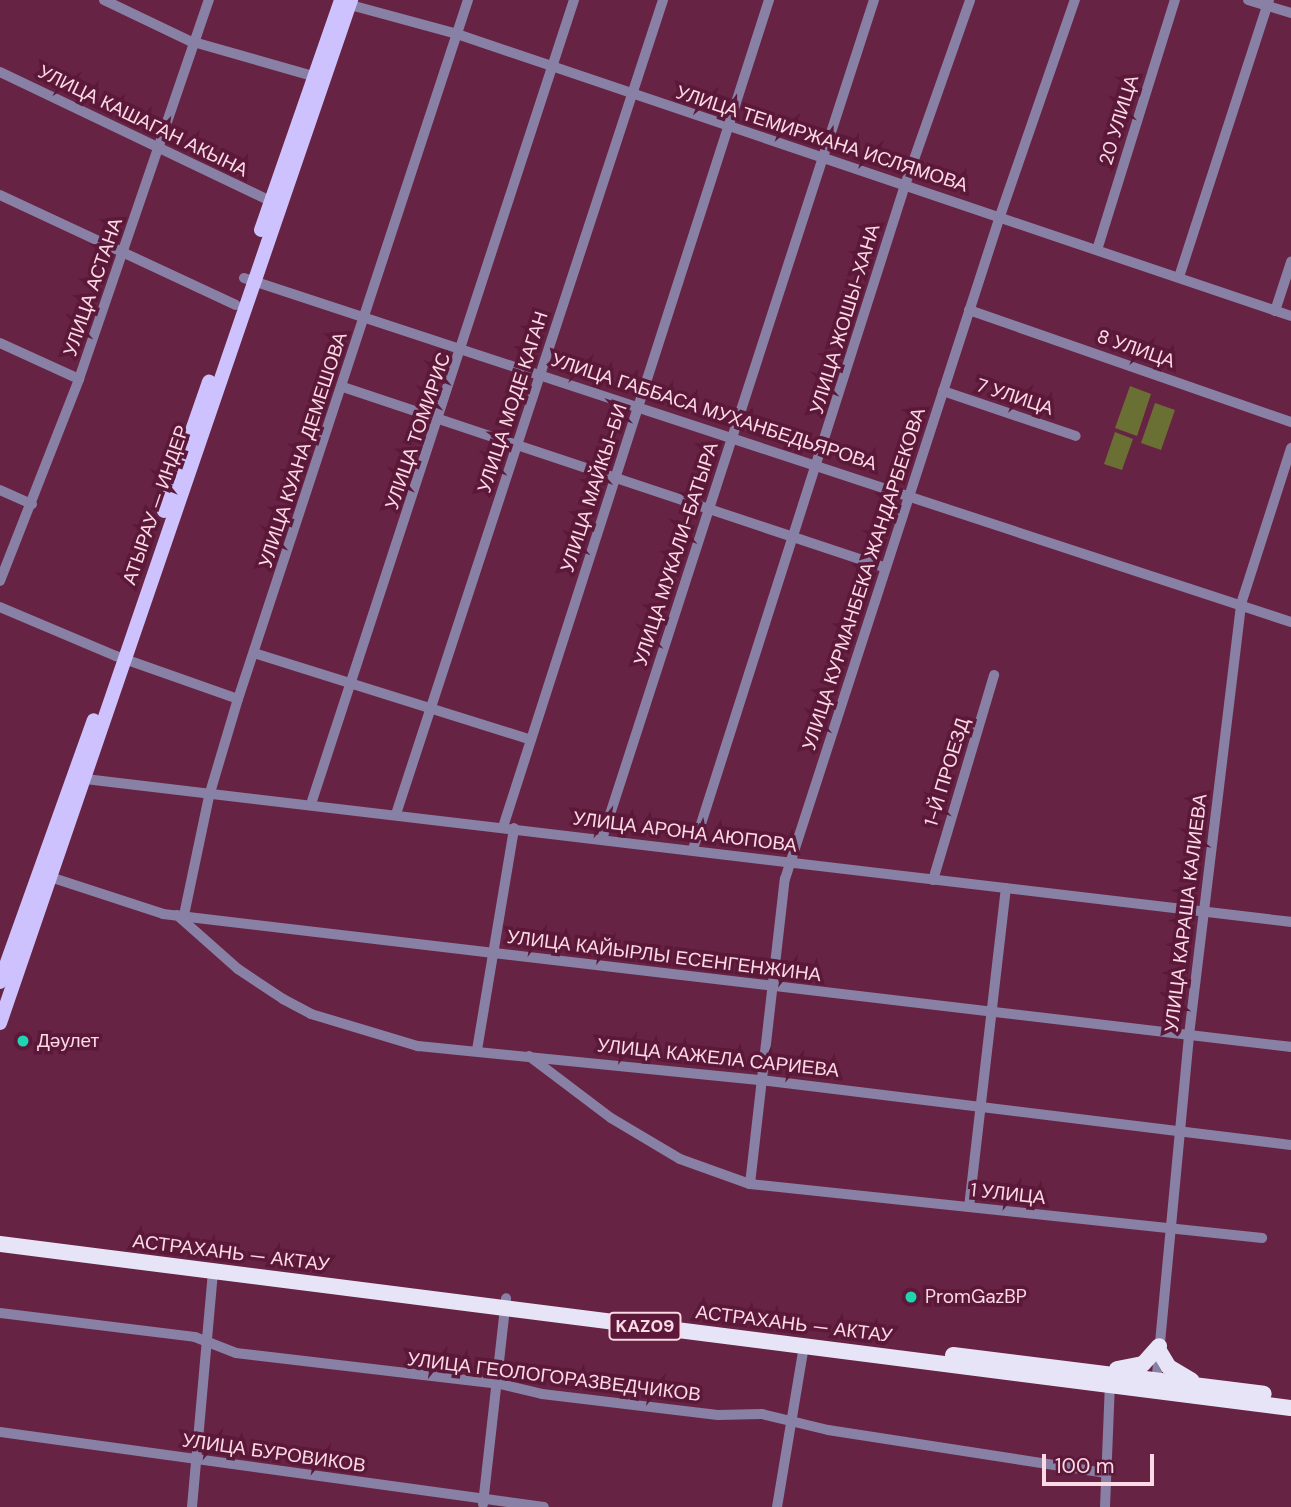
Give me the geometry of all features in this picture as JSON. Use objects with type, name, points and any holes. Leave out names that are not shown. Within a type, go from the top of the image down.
[{"type":"highway","name":"АСТРАХАНЬ — АКТАУ","points":[[0,1235],[389,1289],[1156,1385],[1291,1408]]},
{"type":"highway","name":"АСТРАХАНЬ — АКТАУ","points":[[0,1244],[213,1272],[389,1289]]},
{"type":"highway","name":"АСТРАХАНЬ — АКТАУ","points":[[506,1304],[804,1346],[1110,1379]]},
{"type":"highway","points":[[1110,1379],[1143,1364],[1158,1348],[1174,1371],[1203,1385]]},
{"type":"highway","name":"АСТРАХАНЬ — АКТАУ","points":[[1156,1385],[1203,1385],[1291,1397]]},
{"type":"main road","name":"АТЫРАУ — ИНДЕР","points":[[0,1023],[45,875],[236,305],[249,279],[271,201],[313,76],[346,2]]},
{"type":"main road","name":"АТЫРАУ — ИНДЕР","points":[[119,657],[346,2]]},
{"type":"main road","name":"АТЫРАУ — ИНДЕР","points":[[0,982],[45,875]]},
{"type":"street","points":[[104,0],[195,43],[313,76]]},
{"type":"street","name":"УЛИЦА АСТАНА","points":[[0,581],[79,379],[209,0]]},
{"type":"street","name":"УЛИЦА КУАНА ДЕМЕШОВА","points":[[180,915],[209,796],[238,698],[343,387],[468,0]]},
{"type":"street","name":"УЛИЦА ТОМИРИС","points":[[311,804],[463,349],[574,0]]},
{"type":"street","name":"УЛИЦА МОДЕ КАГАН","points":[[396,814],[663,0]]},
{"type":"street","name":"УЛИЦА МАЙКЫ-БИ","points":[[477,1050],[509,828],[531,740],[769,0]]},
{"type":"street","name":"УЛИЦА МУКАЛИ-БАТЫРА","points":[[602,839],[732,436],[826,158],[874,0]]},
{"type":"street","name":"УЛИЦА ЖОШЫ-ХАНА","points":[[693,849],[818,465],[905,185],[970,0]]},
{"type":"street","name":"УЛИЦА КУРМАНБЕКА ЖАНДАРБЕКОВА","points":[[751,1184],[772,988],[790,864],[1000,216],[1075,0]]},
{"type":"street","name":"20 УЛИЦА","points":[[1097,250],[1175,0]]},
{"type":"street","points":[[1248,0],[1268,3],[1291,13]]},
{"type":"street","name":"УЛИЦА ТЕМИРЖАНА ИСЛЯМОВА","points":[[346,2],[457,34],[1291,316]]},
{"type":"street","points":[[1179,277],[1268,3]]},
{"type":"street","name":"УЛИЦА КАШАГАН АКЫНА","points":[[0,72],[271,201]]},
{"type":"street","points":[[0,195],[236,305]]},
{"type":"street","points":[[1275,311],[1291,262]]},
{"type":"street","name":"УЛИЦА ГАББАСА МУХАНБЕДЬЯРОВА","points":[[249,279],[911,494],[1291,622]]},
{"type":"street","name":"8 УЛИЦА","points":[[969,310],[1291,422]]},
{"type":"street","points":[[0,343],[79,379]]},
{"type":"street","points":[[343,387],[615,477],[708,511],[886,568]]},
{"type":"street","name":"7 УЛИЦА","points":[[943,391],[1076,436]]},
{"type":"street","name":"УЛИЦА КАРАША КАЛИЕВА","points":[[1156,1385],[1189,1035],[1241,604],[1291,448]]},
{"type":"street","points":[[0,490],[32,504]]},
{"type":"street","points":[[0,607],[119,657],[238,698]]},
{"type":"street","points":[[254,653],[531,740]]},
{"type":"street","name":"1-Й ПРОЕЗД","points":[[933,880],[994,675]]},
{"type":"street","name":"УЛИЦА АРОНА АЮПОВА","points":[[79,779],[209,796],[311,804],[693,849],[790,864],[1291,922]]},
{"type":"street","name":"УЛИЦА КАЙЫРЛЫ ЕСЕНГЕНЖИНА","points":[[45,875],[180,915],[772,988],[1291,1047]]},
{"type":"street","points":[[969,1207],[1006,888]]},
{"type":"street","name":"УЛИЦА КАЖЕЛА САРИЕВА","points":[[180,915],[237,969],[311,1014],[418,1046],[761,1080],[1291,1145]]},
{"type":"street","name":"1 УЛИЦА","points":[[529,1056],[611,1118],[680,1159],[751,1184],[1262,1238]]},
{"type":"street","points":[[192,1507],[213,1272]]},
{"type":"street","points":[[483,1504],[500,1384],[506,1304]]},
{"type":"street","name":"УЛИЦА ГЕОЛОГОРАЗВЕДЧИКОВ","points":[[0,1313],[208,1339],[236,1353],[500,1384],[542,1394],[691,1412],[792,1418],[828,1430],[1105,1473]]},
{"type":"street","points":[[777,1507],[804,1346]]},
{"type":"street","points":[[1104,1507],[1110,1379]]},
{"type":"street","name":"УЛИЦА БУРОВИКОВ","points":[[0,1432],[483,1504],[544,1507]]},
{"type":"green space","points":[[1130,386],[1151,394],[1137,436],[1115,428]]},
{"type":"green space","points":[[1155,403],[1175,410],[1161,450],[1141,443]]},
{"type":"green space","points":[[1115,432],[1133,439],[1122,470],[1104,464]]},
{"type":"place","name":"Дәулет","points":[[23,1041]]},
{"type":"place","name":"PromGazBP","points":[[911,1297]]}]
